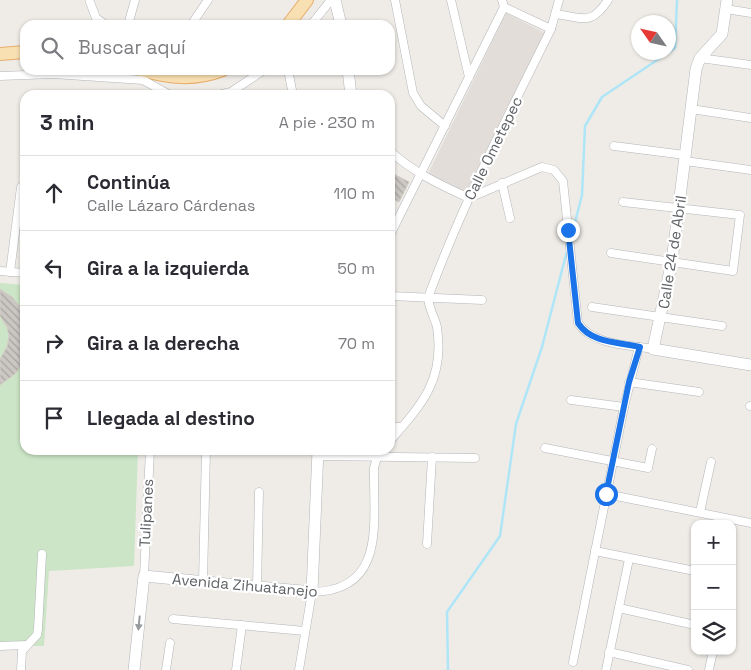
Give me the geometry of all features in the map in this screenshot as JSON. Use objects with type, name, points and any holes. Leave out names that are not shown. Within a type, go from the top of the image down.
[{"type":"main road","points":[[292,20],[307,0]]},
{"type":"main road","points":[[0,54],[20,52]]},
{"type":"main road","points":[[148,75],[152,78],[179,79],[211,75]]},
{"type":"street","points":[[129,20],[135,0]]},
{"type":"street","points":[[194,20],[208,0]]},
{"type":"street","points":[[315,20],[333,0]]},
{"type":"street","points":[[333,0],[339,20]]},
{"type":"street","points":[[395,0],[413,93],[421,106],[445,126]]},
{"type":"street","points":[[451,0],[469,77]]},
{"type":"street","name":"Calle Ometepec","points":[[428,298],[469,198],[551,29],[559,0]]},
{"type":"street","points":[[556,14],[590,19],[598,14],[608,0]]},
{"type":"street","points":[[90,2],[96,18],[99,20]]},
{"type":"street","points":[[395,225],[469,77],[503,3],[551,29]]},
{"type":"street","points":[[700,58],[722,34],[727,5],[751,13]]},
{"type":"street","points":[[700,58],[751,65]]},
{"type":"street","name":"Calle 24 de Abril","points":[[653,349],[662,316],[672,261],[696,69],[700,58]]},
{"type":"street","points":[[1,78],[40,75]]},
{"type":"street","points":[[78,75],[152,78],[165,90]]},
{"type":"street","points":[[235,90],[257,75]]},
{"type":"street","points":[[289,75],[292,90]]},
{"type":"street","points":[[349,75],[350,90]]},
{"type":"street","points":[[691,109],[751,118]]},
{"type":"street","points":[[614,146],[751,170]]},
{"type":"street","points":[[395,155],[421,174],[469,198],[542,167],[554,170],[563,181],[576,316],[582,330],[596,338],[751,365]]},
{"type":"street","points":[[502,183],[510,218]]},
{"type":"street","points":[[10,272],[20,196]]},
{"type":"street","points":[[611,253],[733,271],[740,215],[622,202]]},
{"type":"street","points":[[0,271],[20,273]]},
{"type":"street","points":[[395,296],[482,300]]},
{"type":"street","points":[[395,435],[428,392],[439,364],[439,342],[428,298]]},
{"type":"street","points":[[592,307],[722,326]]},
{"type":"street","points":[[573,662],[629,382],[640,347]]},
{"type":"street","points":[[629,382],[698,392]]},
{"type":"street","points":[[570,400],[624,407]]},
{"type":"street","points":[[395,427],[402,427]]},
{"type":"street","points":[[545,448],[648,468],[652,449]]},
{"type":"street","name":"Tulipanes","points":[[144,576],[150,455]]},
{"type":"street","points":[[203,582],[206,455]]},
{"type":"street","points":[[299,670],[312,592],[318,455]]},
{"type":"street","points":[[372,455],[475,458]]},
{"type":"street","name":"Avenida Zihuatanejo","points":[[144,576],[312,592],[331,592],[351,584],[363,570],[373,548],[374,468],[372,455]]},
{"type":"street","points":[[428,544],[432,457]]},
{"type":"street","points":[[700,512],[711,462]]},
{"type":"street","points":[[257,587],[259,492]]},
{"type":"street","points":[[606,494],[751,523]]},
{"type":"street","points":[[595,551],[691,570]]},
{"type":"street","points":[[21,670],[22,651],[36,635],[38,629],[42,554]]},
{"type":"street","points":[[606,670],[629,559]]},
{"type":"street","points":[[134,670],[144,576]]},
{"type":"street","points":[[619,608],[691,623]]},
{"type":"street","points":[[173,619],[305,631]]},
{"type":"street","points":[[236,670],[242,625]]},
{"type":"street","points":[[166,670],[170,643]]},
{"type":"street","points":[[0,646],[26,645]]},
{"type":"street","points":[[610,652],[688,670]]},
{"type":"street","points":[[709,670],[712,655]]},
{"type":"shaded area","points":[[506,13],[545,33],[468,193],[428,174]]},
{"type":"green space","points":[[0,283],[20,285],[20,455],[138,455],[134,566],[49,571],[44,646],[0,646]]},
{"type":"building","points":[[395,175],[409,182],[399,202],[395,200]]},
{"type":"building","points":[[0,289],[12,297],[20,307],[20,368],[15,374],[0,385],[0,359],[7,347],[9,336],[7,327],[0,316]]},
{"type":"waterway","points":[[572,234],[582,195],[585,126],[602,97],[675,48],[677,0]]},
{"type":"waterway","points":[[448,670],[447,612],[500,536],[516,424],[542,347],[567,251]]},
{"type":"route","points":[[568,230],[576,316],[582,330],[596,338],[640,347],[629,382],[606,494]]}]
